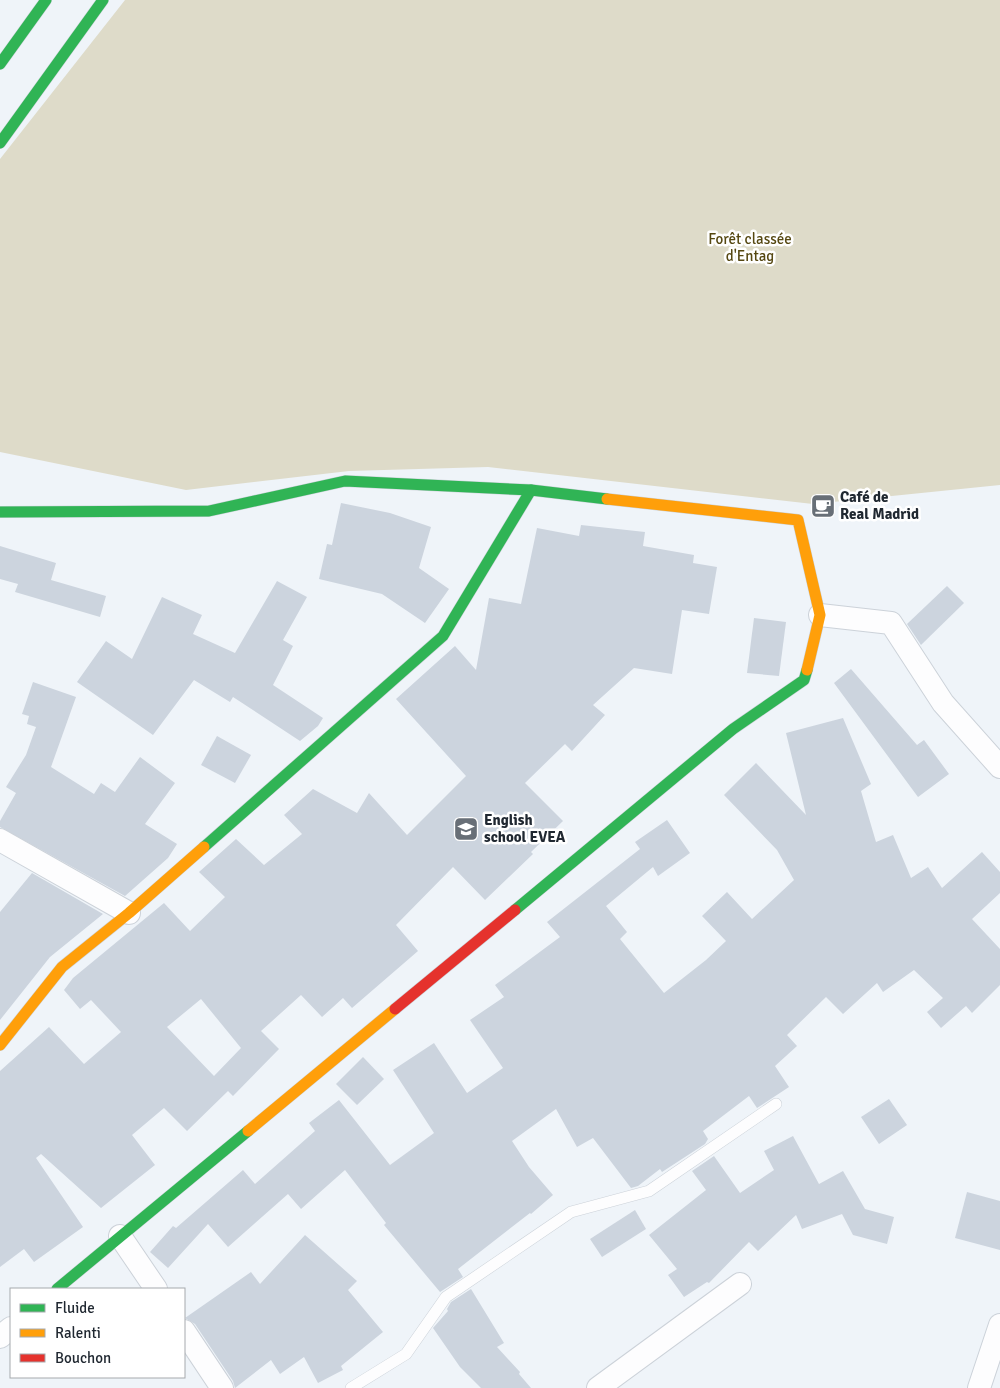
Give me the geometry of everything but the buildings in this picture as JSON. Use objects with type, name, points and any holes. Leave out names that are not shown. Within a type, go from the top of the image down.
[{"type":"main road","points":[[0,64],[46,0]]},
{"type":"main road","points":[[0,143],[103,0]]},
{"type":"main road","points":[[0,512],[209,511],[345,482],[531,490],[798,520],[820,615],[804,680],[733,729],[58,1288]]},
{"type":"main road","points":[[0,1045],[62,968],[129,913],[442,636],[531,490]]},
{"type":"street","points":[[820,615],[891,624],[943,703],[1000,766]]},
{"type":"street","points":[[0,840],[129,913]]},
{"type":"street","points":[[120,1236],[155,1288]]},
{"type":"street","points":[[598,1388],[740,1284]]},
{"type":"street","points":[[980,1388],[1000,1326]]},
{"type":"street","points":[[0,1337],[10,1329]]},
{"type":"street","points":[[185,1332],[222,1388]]},
{"type":"lane","points":[[351,1388],[406,1354],[446,1296],[571,1212],[649,1191],[776,1104]]},
{"type":"green space","name":"Forêt classée d'Entag","points":[[125,0],[1000,0],[1000,485],[813,504],[488,467],[349,471],[186,490],[0,452],[0,159]]},
{"type":"traffic: fast","points":[[0,64],[46,0]]},
{"type":"traffic: fast","points":[[0,143],[103,0]]},
{"type":"traffic: fast","points":[[0,512],[209,511],[345,481],[531,490],[607,499]]},
{"type":"traffic: fast","points":[[204,847],[443,636],[531,490]]},
{"type":"traffic: fast","points":[[515,910],[733,729],[804,680],[807,670]]},
{"type":"traffic: fast","points":[[58,1288],[248,1131]]},
{"type":"traffic: slow","points":[[607,499],[798,520],[820,615],[807,670]]},
{"type":"traffic: slow","points":[[0,1045],[62,967],[129,913],[204,847]]},
{"type":"traffic: slow","points":[[248,1131],[395,1009]]},
{"type":"traffic: jam","points":[[395,1009],[515,910]]},
{"type":"place","name":"Café de Real Madrid","points":[[823,506]]},
{"type":"place","name":"English school EVEA","points":[[466,829]]}]
